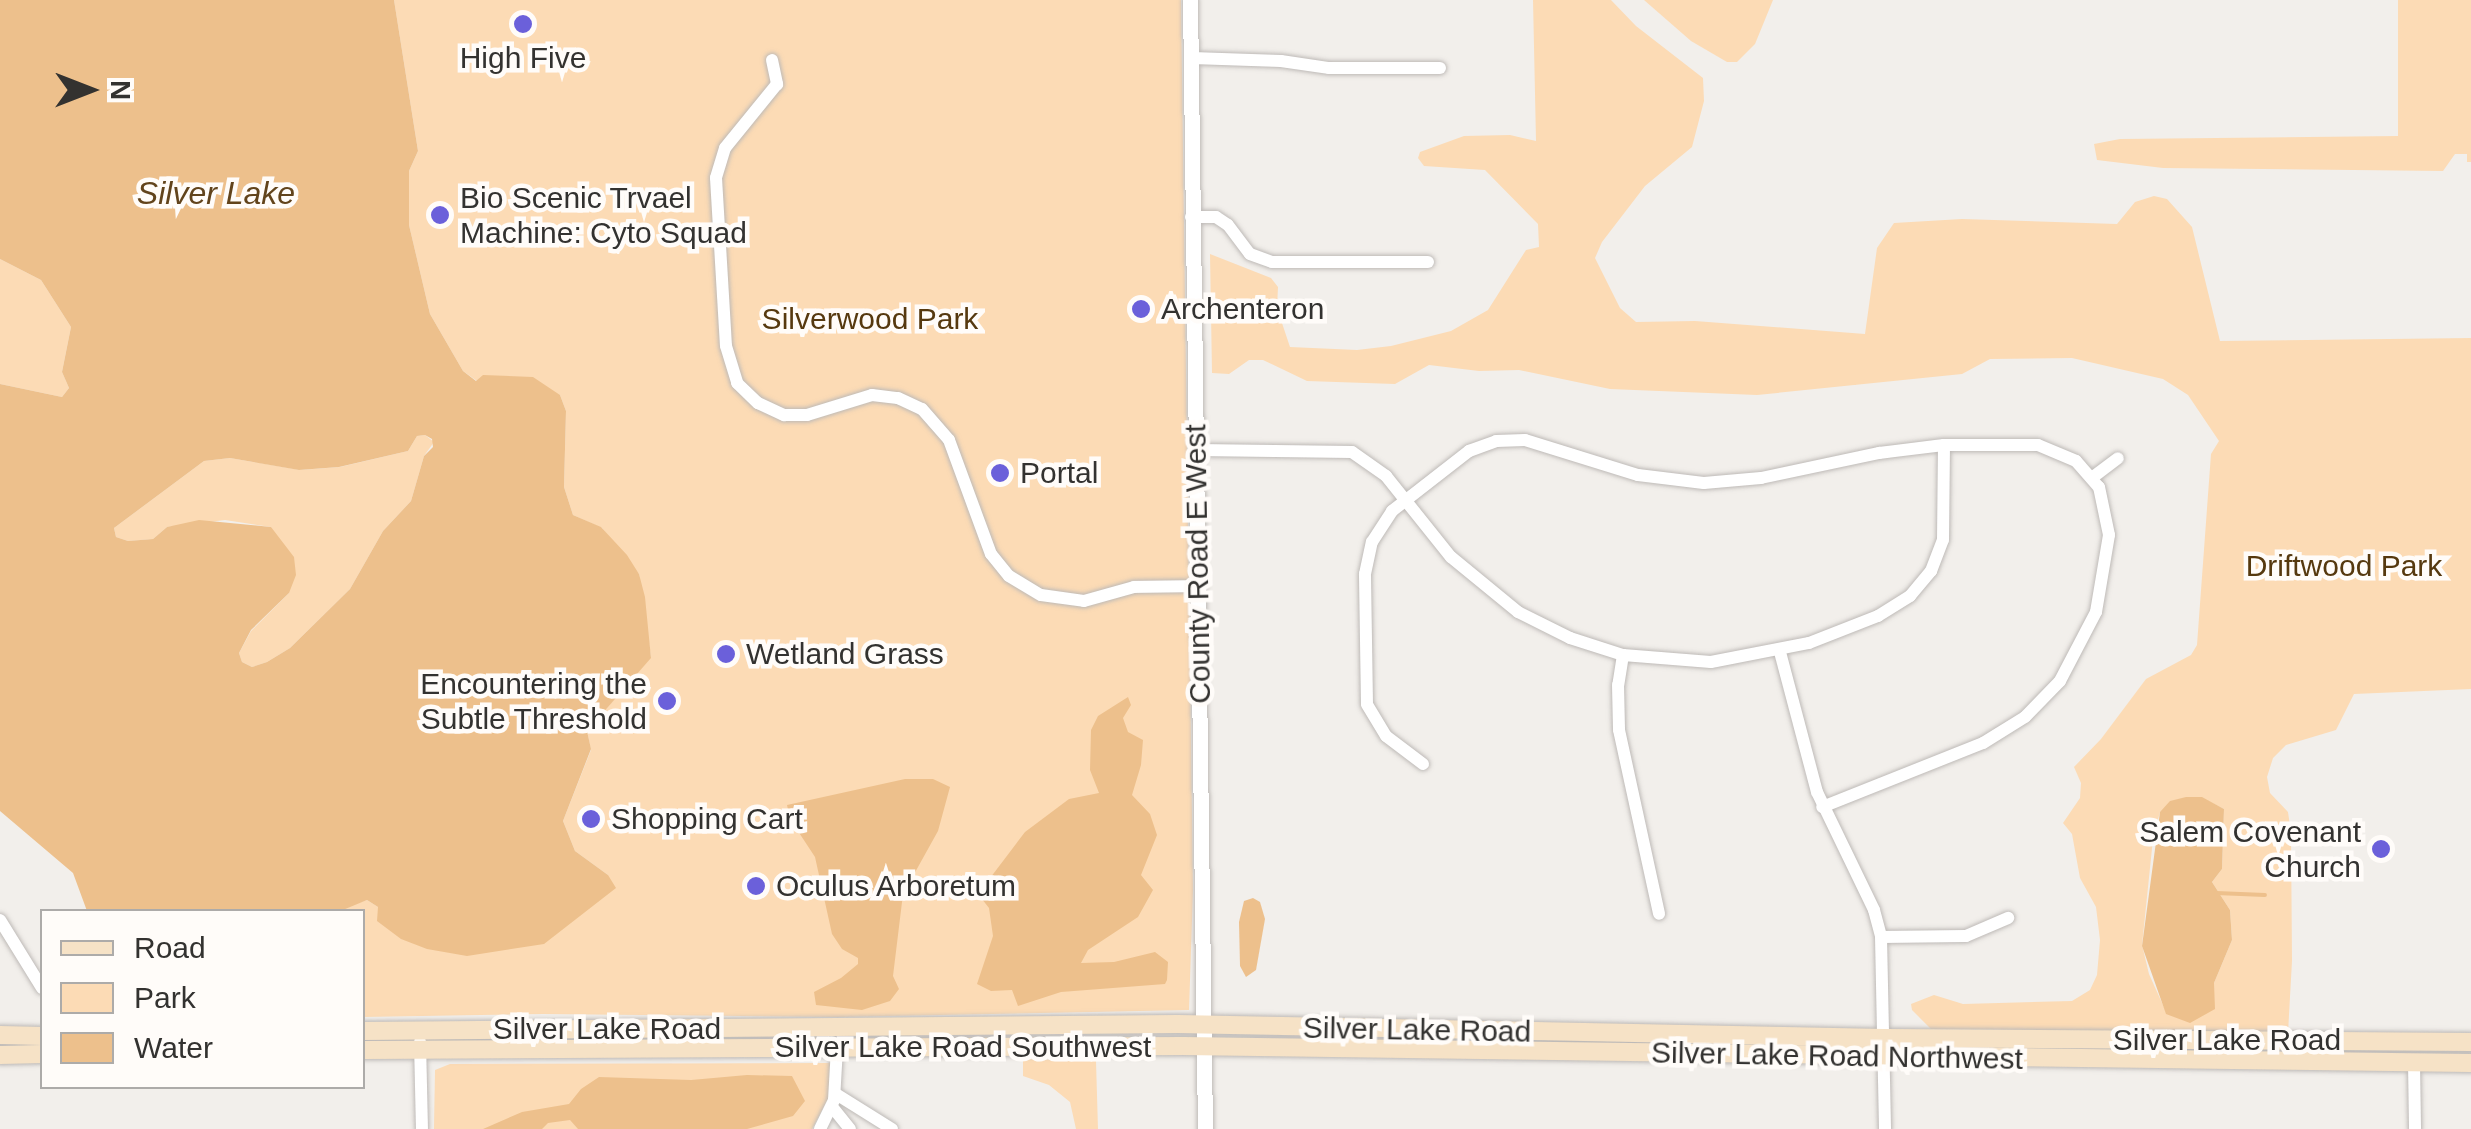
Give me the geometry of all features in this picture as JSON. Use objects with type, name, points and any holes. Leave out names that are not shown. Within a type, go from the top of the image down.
[{"type":"main road","name":"Silver Lake Road","points":[[365,1032],[420,1040],[1203,1026],[1885,1048],[2471,1042]]},
{"type":"main road","points":[[0,1036],[40,1036]]},
{"type":"main road","name":"Silver Lake Road Southwest","points":[[365,1049],[420,1040],[838,1048],[1203,1046]]},
{"type":"main road","name":"Silver Lake Road Northwest","points":[[1203,1046],[1885,1048],[2471,1064]]},
{"type":"main road","points":[[0,1055],[40,1054]]},
{"type":"street","name":"County Road E West","points":[[1190,0],[1205,1129]]},
{"type":"street","points":[[1192,58],[1281,61],[1329,68],[1440,68]]},
{"type":"street","points":[[772,60],[776,84],[725,148],[716,178],[726,346],[737,383],[758,403],[784,415],[807,415],[872,395],[898,398],[922,409],[949,440],[991,554],[1009,576],[1040,595],[1084,600],[1134,587],[1199,586]]},
{"type":"street","points":[[1190,217],[1216,217],[1250,254],[1272,262],[1428,262]]},
{"type":"street","points":[[1423,764],[1378,726],[1366,692],[1367,558],[1380,527],[1404,500],[1469,450],[1496,441],[1525,440],[1638,475],[1704,483],[1761,478],[1879,453],[1944,445],[2038,445],[2066,454],[2093,477],[2106,502],[2108,540],[2087,635],[2044,700],[1983,743],[1822,807]]},
{"type":"street","points":[[1196,450],[1340,449],[1377,467],[1451,556],[1498,598],[1556,632],[1623,654],[1711,662],[1780,652],[1878,616],[1921,584],[1938,556],[1946,524],[1944,445]]},
{"type":"street","points":[[2093,477],[2118,458]]},
{"type":"street","points":[[1780,652],[1822,807],[1874,910],[1882,936],[1885,1129]]},
{"type":"street","points":[[1623,654],[1618,685],[1619,730],[1659,914]]},
{"type":"street","points":[[1882,936],[1966,936],[2008,918]]},
{"type":"street","points":[[0,920],[40,985]]},
{"type":"street","points":[[420,1040],[422,1129]]},
{"type":"street","points":[[820,1129],[834,1101],[838,1048]]},
{"type":"street","points":[[2414,1063],[2415,1129]]},
{"type":"street","points":[[834,1101],[850,1129]]},
{"type":"street","points":[[834,1101],[892,1129]]},
{"type":"green space","name":"Silverwood Park","points":[[394,0],[1181,0],[1193,890],[1189,1010],[837,1017],[365,1017],[365,909],[343,909],[346,907],[367,900],[378,907],[608,875],[575,851],[563,821],[591,750],[587,731],[651,657],[639,574],[602,528],[573,515],[564,487],[566,411],[560,395],[477,381],[463,371],[430,314],[409,225],[409,171],[418,151]]},
{"type":"green space","name":"Driftwood Park","points":[[1533,0],[1611,0],[1636,26],[1703,78],[1704,101],[1692,147],[1645,186],[1602,242],[1595,258],[1620,308],[1636,322],[1695,321],[1865,334],[1877,248],[1894,223],[1962,219],[2117,224],[2135,202],[2154,196],[2167,199],[2192,227],[2220,341],[2471,338],[2471,689],[2354,694],[2336,730],[2286,745],[2273,758],[2267,777],[2270,793],[2288,812],[2291,833],[2288,1033],[1931,1029],[1912,1010],[1911,1004],[1934,995],[1963,1004],[2072,1001],[2090,990],[2097,975],[2100,940],[2096,907],[2080,878],[2072,834],[2063,823],[2080,798],[2081,783],[2074,767],[2101,739],[2146,679],[2191,655],[2197,645],[2211,454],[2219,441],[2188,395],[2163,379],[2072,358],[1990,359],[1962,374],[1757,395],[1610,389],[1519,370],[1479,371],[1429,365],[1395,384],[1307,381],[1263,360],[1249,360],[1229,374],[1212,373],[1210,254],[1271,278],[1278,287],[1277,308],[1290,347],[1357,350],[1391,346],[1451,331],[1488,310],[1526,250],[1539,247],[1538,224],[1485,170],[1424,166],[1418,158],[1420,152],[1464,136],[1510,135],[1536,141]],"holes":[[[2202,798],[2224,809],[2222,869],[2212,882],[2230,910],[2232,940],[2214,983],[2167,1014],[2149,974],[2142,945],[2153,839],[2160,812]]]},
{"type":"green space","points":[[1644,0],[1773,0],[1755,44],[1737,62],[1727,62],[1691,41]]},
{"type":"green space","points":[[2398,0],[2471,0],[2471,162],[2467,162],[2467,154],[2455,154],[2443,171],[2163,168],[2097,160],[2094,144],[2120,139],[2398,136]]},
{"type":"green space","points":[[0,259],[41,280],[71,327],[62,372],[69,388],[62,397],[0,384]]},
{"type":"green space","points":[[425,435],[434,442],[424,456],[411,501],[383,531],[350,589],[290,648],[252,667],[242,662],[239,653],[251,631],[289,593],[271,527],[225,520],[167,527],[153,539],[128,541],[116,537],[114,528],[204,461],[230,458],[300,470],[340,467],[408,451],[417,436]]},
{"type":"green space","points":[[1023,1059],[1096,1061],[1098,1129],[1076,1129],[1070,1102],[1049,1085],[1023,1076]]},
{"type":"green space","points":[[831,1063],[829,1097],[812,1129],[434,1129],[435,1070],[450,1064]]},
{"type":"water","name":"Silver Lake","points":[[0,0],[394,0],[418,151],[409,171],[409,225],[430,314],[463,371],[476,381],[483,375],[533,377],[560,395],[566,411],[564,487],[573,515],[601,527],[627,555],[639,574],[645,597],[651,658],[587,731],[591,749],[563,821],[575,851],[608,875],[616,888],[544,944],[467,956],[427,949],[401,939],[377,921],[378,907],[367,900],[345,909],[86,909],[73,873],[0,811],[0,384],[62,397],[69,388],[62,372],[71,327],[41,280],[0,259]],"holes":[[[417,436],[432,439],[433,447],[424,456],[411,501],[383,531],[350,589],[290,648],[252,667],[242,662],[239,653],[251,630],[289,593],[296,575],[294,557],[271,527],[199,520],[167,527],[153,539],[128,541],[116,537],[114,528],[204,461],[230,458],[299,470],[339,467],[408,451]]]},
{"type":"water","points":[[1128,697],[1131,705],[1123,718],[1128,732],[1143,740],[1132,795],[1150,814],[1157,835],[1141,875],[1153,890],[1138,917],[1088,950],[1081,963],[1114,962],[1155,952],[1168,962],[1167,980],[1165,984],[1061,992],[1018,1006],[1012,990],[991,991],[977,984],[993,936],[989,908],[978,894],[1025,832],[1069,799],[1099,793],[1090,770],[1091,730],[1098,716]]},
{"type":"water","points":[[905,779],[933,779],[950,787],[938,831],[903,894],[893,976],[899,989],[890,1001],[862,1010],[816,1005],[814,992],[841,978],[858,964],[858,958],[842,949],[832,934],[815,857],[790,819],[787,805]]},
{"type":"water","points":[[2202,797],[2224,809],[2222,869],[2212,882],[2230,910],[2232,940],[2214,983],[2215,1009],[2190,1023],[2166,1014],[2142,946],[2160,812],[2170,801]]},
{"type":"water","points":[[1253,898],[1260,902],[1265,919],[1256,970],[1246,977],[1240,966],[1239,922],[1244,901]]},
{"type":"water","points":[[792,1076],[805,1101],[793,1116],[747,1129],[578,1129],[570,1120],[548,1123],[542,1129],[483,1129],[522,1112],[569,1104],[581,1089],[599,1077],[691,1080]]},
{"type":"waterway","points":[[2216,893],[2265,895]]},
{"type":"place","name":"High Five","points":[[523,24]]},
{"type":"place","name":"Bio Scenic Trvael Machine: Cyto Squad","points":[[440,215]]},
{"type":"place","name":"Archenteron","points":[[1141,309]]},
{"type":"place","name":"Portal","points":[[1000,473]]},
{"type":"place","name":"Wetland Grass","points":[[726,654]]},
{"type":"place","name":"Encountering the Subtle Threshold","points":[[667,701]]},
{"type":"place","name":"Shopping Cart","points":[[591,819]]},
{"type":"place","name":"Salem Covenant Church","points":[[2381,849]]},
{"type":"place","name":"Oculus Arboretum","points":[[756,886]]}]
